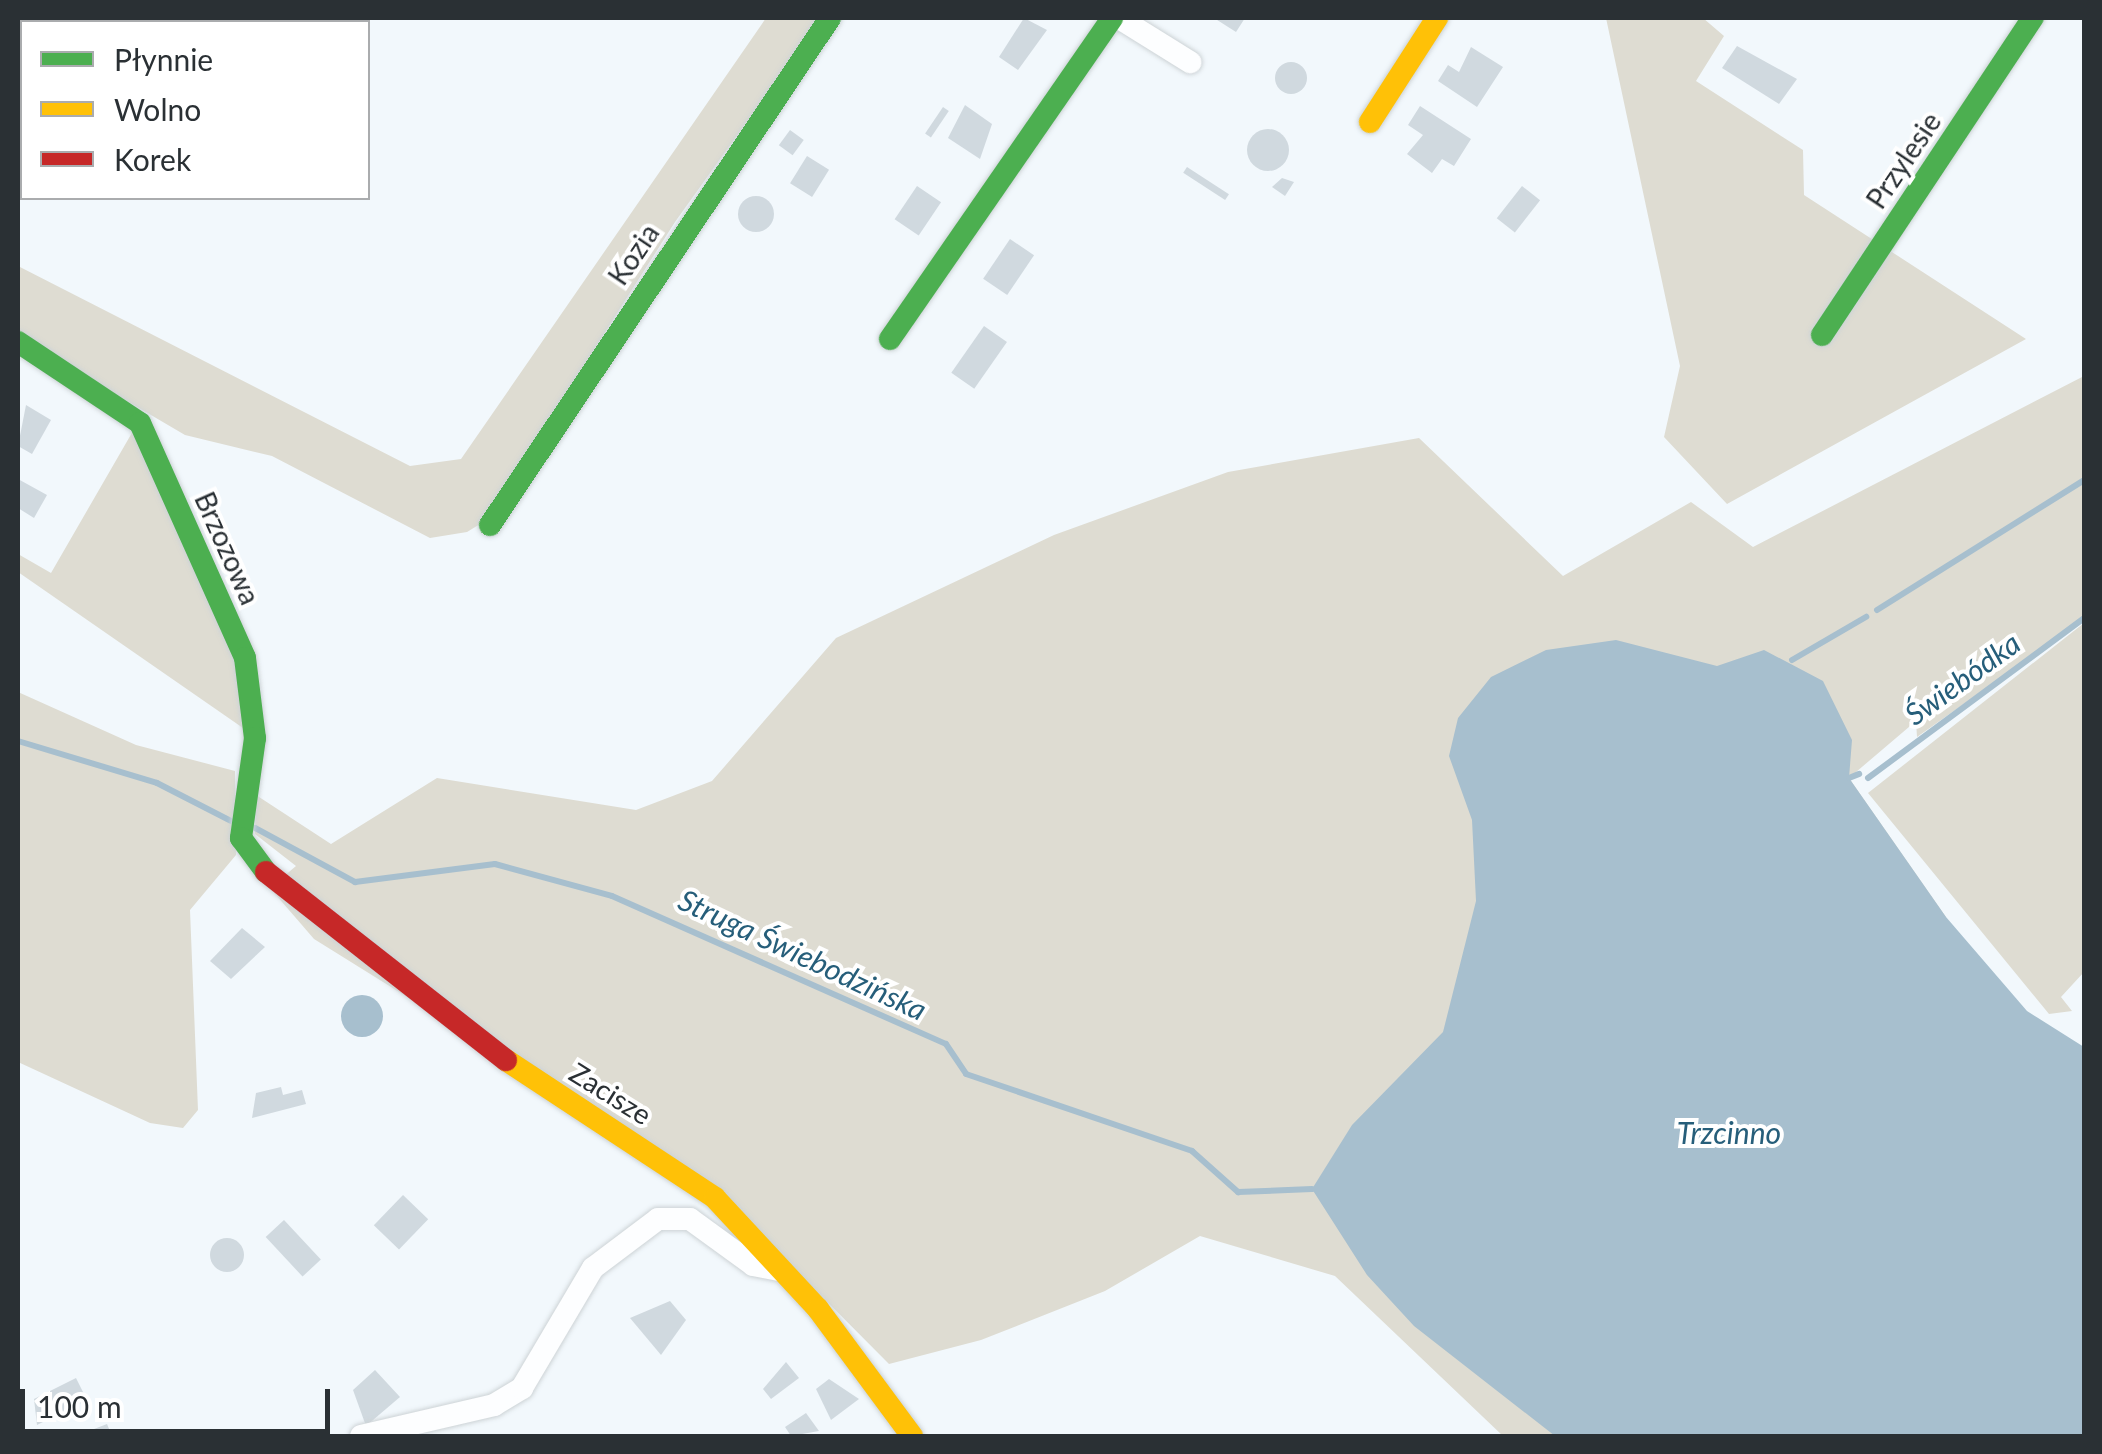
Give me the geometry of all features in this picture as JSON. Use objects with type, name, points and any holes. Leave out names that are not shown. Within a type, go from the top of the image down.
[{"type":"street","name":"Kozia","points":[[490,526],[830,18]]},
{"type":"street","points":[[890,339],[1116,18],[1190,62]]},
{"type":"street","points":[[1370,122],[1436,18]]},
{"type":"street","name":"Przylesie","points":[[1822,335],[2033,18]]},
{"type":"street","name":"Brzozowa","points":[[20,350],[140,424],[245,658],[255,738],[241,838]]},
{"type":"street","name":"Zacisze","points":[[241,838],[286,893],[526,1076],[715,1198],[912,1436]]},
{"type":"street","points":[[361,1436],[494,1405],[522,1388],[593,1268],[658,1219],[690,1219],[753,1265],[778,1270]]},
{"type":"shaded area","points":[[766,18],[821,18],[675,222],[485,521],[467,532],[430,538],[272,456],[185,435],[18,337],[18,266],[410,466],[461,459]]},
{"type":"shaded area","points":[[1606,18],[1703,18],[1724,36],[1696,81],[1803,150],[1804,195],[2026,339],[1727,504],[1664,437],[1680,366]]},
{"type":"shaded area","points":[[2084,376],[2084,619],[1917,737],[1916,721],[1849,778],[1946,917],[1631,1436],[1503,1436],[1335,1276],[1200,1236],[1105,1291],[981,1340],[889,1364],[714,1188],[314,939],[270,888],[296,866],[255,834],[256,795],[331,844],[437,778],[636,810],[712,781],[836,638],[1054,535],[1228,472],[1419,438],[1563,576],[1691,502],[1753,547]]},
{"type":"shaded area","points":[[133,431],[241,657],[243,728],[18,572],[18,554],[51,573]]},
{"type":"shaded area","points":[[2084,623],[2084,972],[2061,997],[2072,1011],[2049,1014],[1868,793]]},
{"type":"shaded area","points":[[18,692],[136,745],[235,771],[236,855],[190,910],[198,1110],[183,1128],[150,1123],[18,1062]]},
{"type":"water","name":"Trzcinno","points":[[1616,640],[1717,666],[1764,650],[1823,681],[1852,740],[1849,778],[1946,917],[2027,1011],[2084,1047],[2084,1436],[1555,1436],[1414,1326],[1367,1275],[1312,1189],[1352,1125],[1443,1032],[1476,901],[1472,820],[1449,756],[1458,718],[1491,677],[1546,650]]},
{"type":"water","points":[[362,995],[377,1001],[383,1016],[377,1031],[362,1037],[347,1031],[341,1016],[347,1001]]},
{"type":"building","points":[[1024,18],[1047,30],[1018,70],[999,57]]},
{"type":"building","points":[[1214,18],[1245,18],[1236,32]]},
{"type":"building","points":[[1737,46],[1797,79],[1779,104],[1722,68]]},
{"type":"building","points":[[1471,47],[1503,67],[1477,107],[1438,81],[1448,65],[1459,72]]},
{"type":"building","points":[[1291,62],[1302,67],[1307,78],[1302,89],[1291,94],[1280,89],[1275,78],[1280,67]]},
{"type":"building","points":[[965,105],[992,124],[980,159],[948,138]]},
{"type":"building","points":[[1420,106],[1471,139],[1454,166],[1442,159],[1432,173],[1407,154],[1423,135],[1408,125]]},
{"type":"building","points":[[943,107],[949,111],[931,137],[925,134]]},
{"type":"building","points":[[1268,129],[1283,135],[1289,150],[1283,165],[1268,171],[1253,165],[1247,150],[1253,135]]},
{"type":"building","points":[[790,130],[804,140],[793,155],[779,145]]},
{"type":"building","points":[[807,156],[829,170],[812,197],[790,183]]},
{"type":"building","points":[[1187,167],[1229,194],[1225,200],[1183,173]]},
{"type":"building","points":[[1282,178],[1294,182],[1285,196],[1272,187]]},
{"type":"building","points":[[917,186],[941,202],[919,235],[895,219]]},
{"type":"building","points":[[1522,186],[1540,200],[1515,232],[1497,218]]},
{"type":"building","points":[[756,196],[769,201],[774,214],[769,227],[756,232],[743,227],[738,214],[743,201]]},
{"type":"building","points":[[1010,239],[1034,255],[1007,295],[983,279]]},
{"type":"building","points":[[984,326],[1007,342],[974,389],[951,373]]},
{"type":"building","points":[[26,405],[51,420],[32,454],[18,446]]},
{"type":"building","points":[[18,479],[47,495],[34,518],[18,508]]},
{"type":"building","points":[[242,928],[265,947],[231,979],[210,961]]},
{"type":"building","points":[[281,1087],[283,1095],[302,1090],[306,1104],[252,1118],[256,1093]]},
{"type":"building","points":[[403,1195],[428,1219],[399,1250],[374,1225]]},
{"type":"building","points":[[284,1220],[321,1259],[303,1277],[266,1237]]},
{"type":"building","points":[[227,1238],[239,1243],[244,1255],[239,1267],[227,1272],[215,1267],[210,1255],[215,1243]]},
{"type":"building","points":[[670,1301],[686,1320],[661,1355],[630,1318]]},
{"type":"building","points":[[786,1362],[799,1378],[771,1399],[763,1389]]},
{"type":"building","points":[[375,1370],[400,1397],[366,1426],[353,1390]]},
{"type":"building","points":[[76,1378],[87,1400],[37,1425],[34,1399]]},
{"type":"building","points":[[829,1379],[859,1399],[831,1420],[816,1389]]},
{"type":"building","points":[[806,1413],[819,1431],[791,1436],[785,1427]]},
{"type":"building","points":[[107,1424],[112,1436],[76,1436]]},
{"type":"waterway","points":[[1877,610],[2084,480]]},
{"type":"waterway","points":[[1792,660],[1866,617]]},
{"type":"waterway","name":"Świebódka","points":[[1868,778],[2084,618]]},
{"type":"waterway","name":"Struga Świebodzińska","points":[[18,741],[157,783],[231,821]]},
{"type":"waterway","name":"Świebódka","points":[[1849,778],[1859,774]]},
{"type":"waterway","name":"Struga Świebodzińska","points":[[255,828],[355,882],[495,864],[612,896],[946,1044],[966,1074],[1192,1151],[1238,1192],[1312,1189]]},
{"type":"traffic: fast","points":[[490,525],[830,18]]},
{"type":"traffic: fast","points":[[890,339],[1112,18]]},
{"type":"traffic: fast","points":[[1822,335],[2033,18]]},
{"type":"traffic: fast","points":[[18,342],[140,423],[245,658],[255,738],[241,838],[266,872]]},
{"type":"traffic: slow","points":[[1370,122],[1437,18]]},
{"type":"traffic: slow","points":[[506,1060],[715,1198],[818,1309],[912,1436]]},
{"type":"traffic: jam","points":[[266,872],[506,1060]]}]
